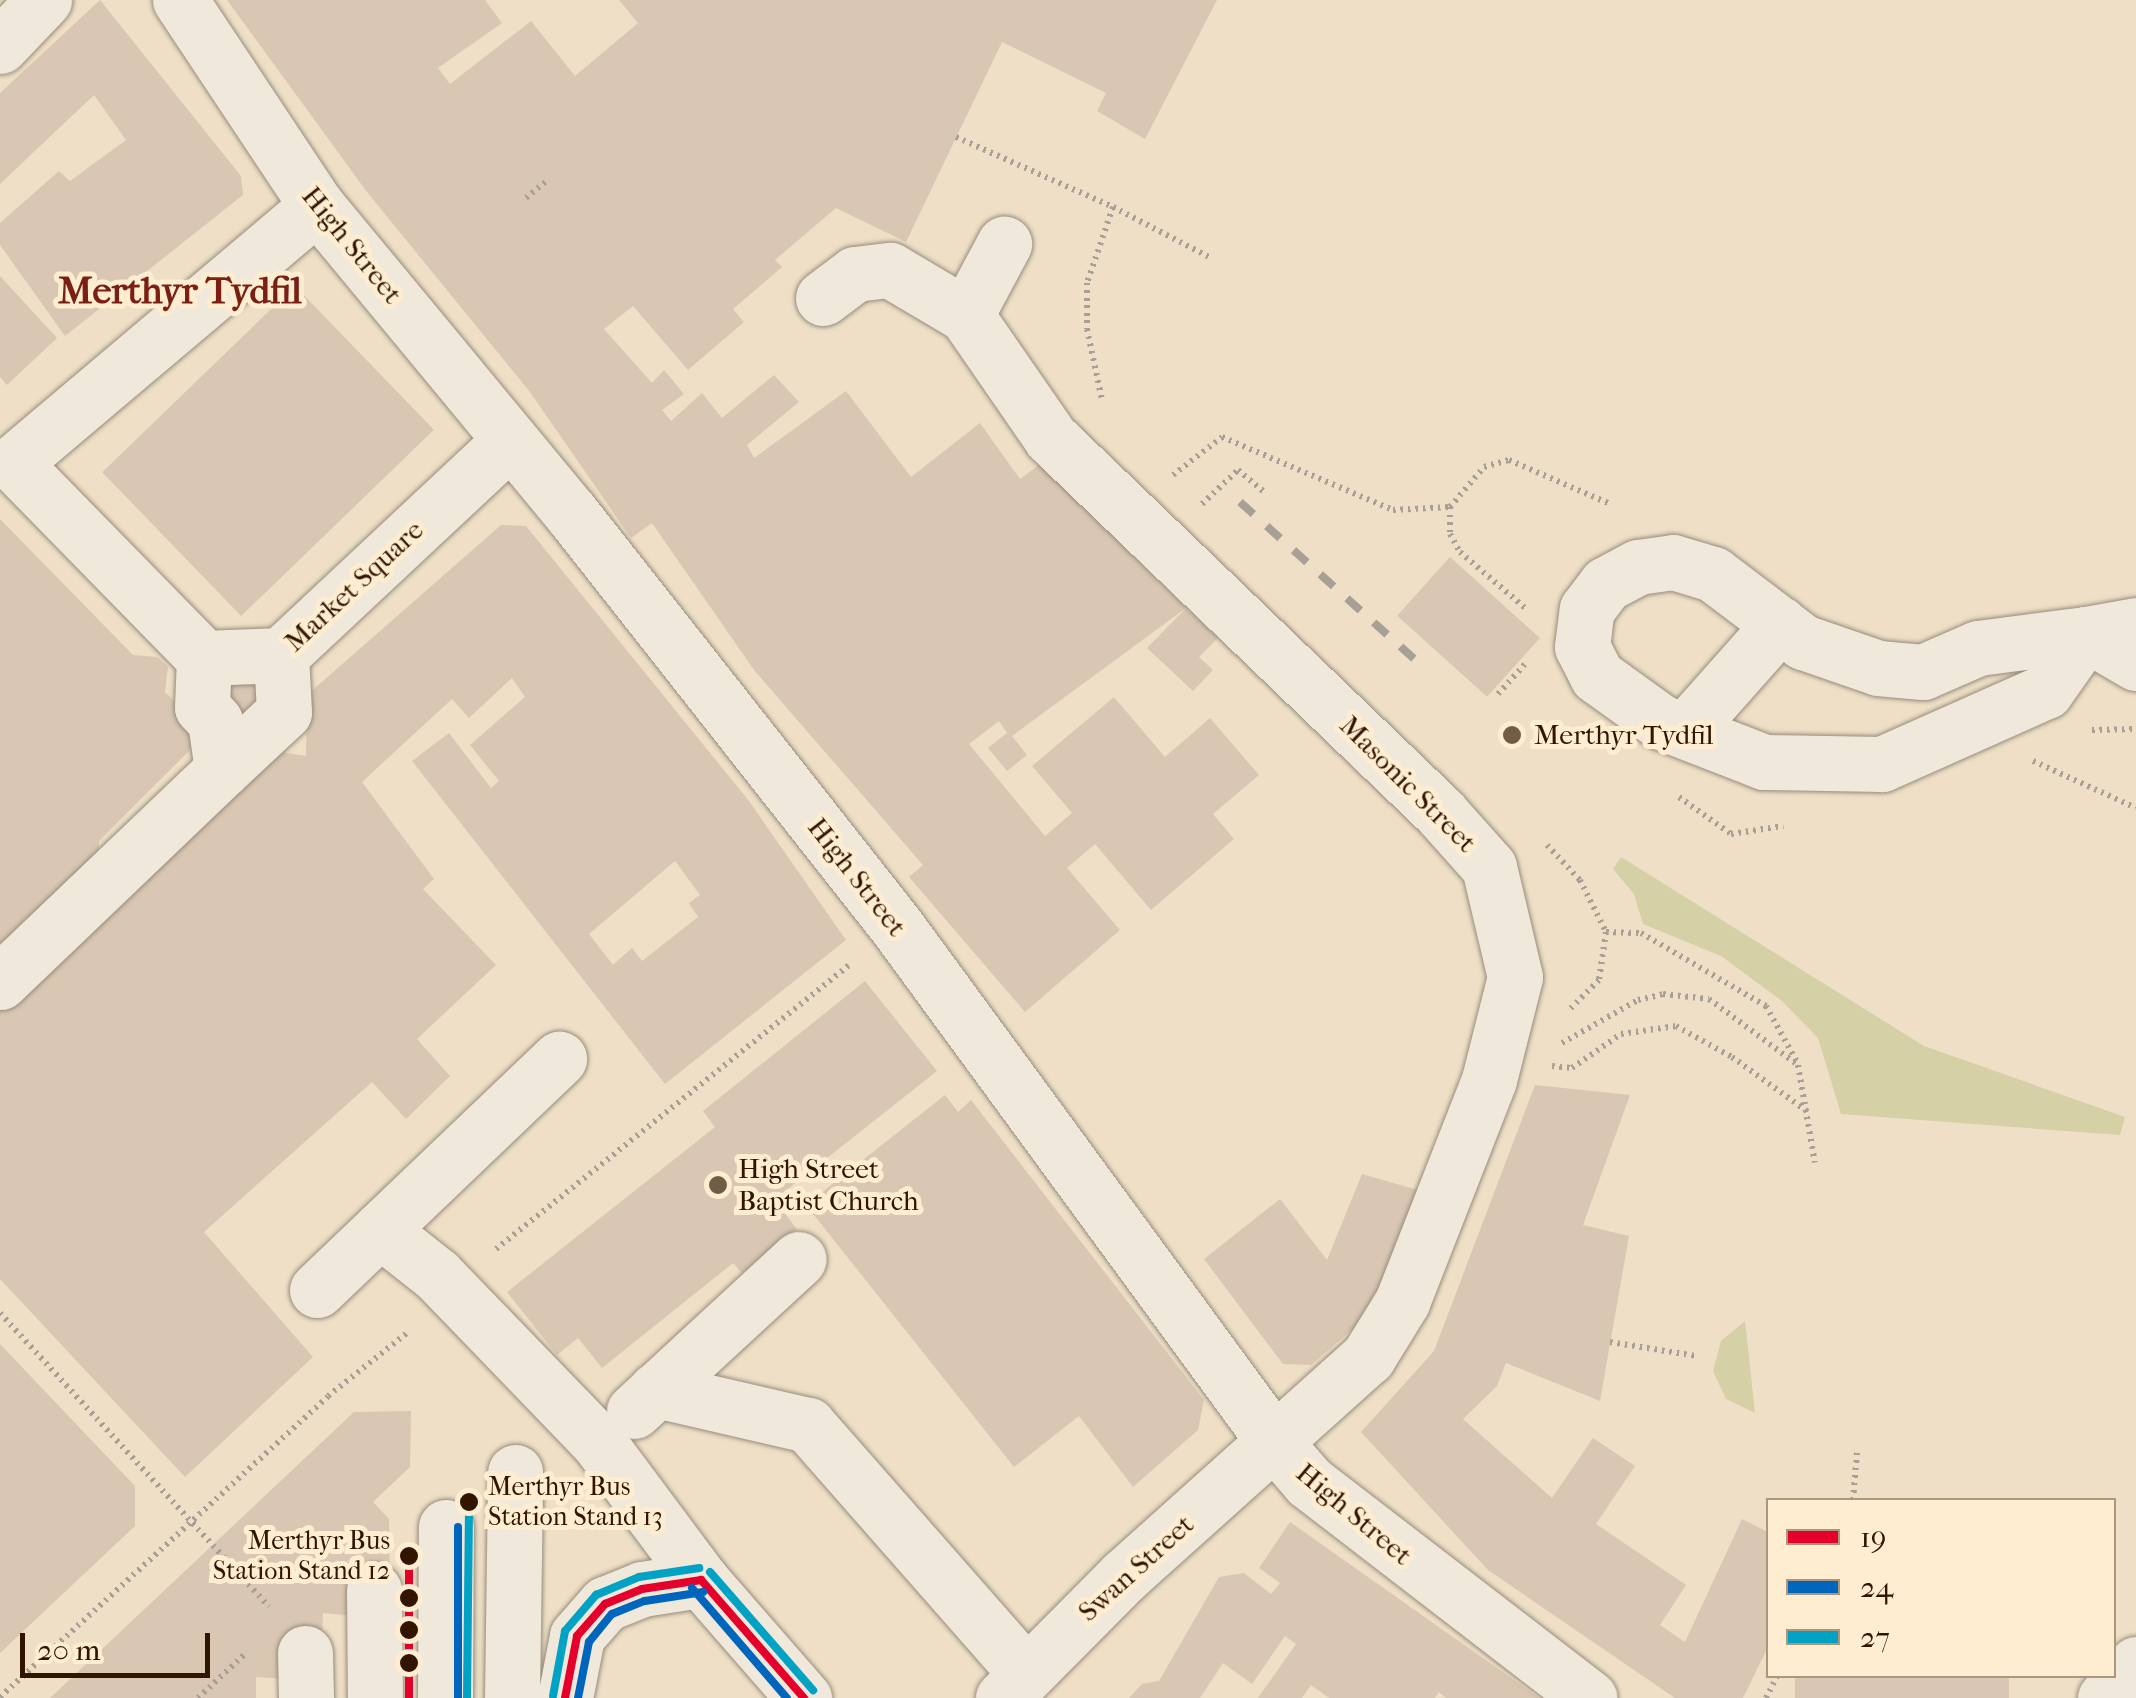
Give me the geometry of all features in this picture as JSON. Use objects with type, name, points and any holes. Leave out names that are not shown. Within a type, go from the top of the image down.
[{"type":"street","points":[[0,46],[44,0]]},
{"type":"street","name":"High Street","points":[[180,0],[317,206],[897,927],[1276,1444],[1324,1494],[1590,1698]]},
{"type":"street","points":[[218,746],[202,707],[204,658],[6,456],[317,206]]},
{"type":"street","points":[[966,315],[1004,244]]},
{"type":"street","name":"Masonic Street","points":[[822,298],[855,274],[890,270],[966,315],[1051,438],[1440,812],[1489,867],[1515,977],[1511,1072],[1402,1302],[1368,1358],[1276,1444]]},
{"type":"street","name":"Market Square","points":[[204,658],[280,655],[509,442]]},
{"type":"street","points":[[1673,562],[1713,574],[1803,642],[1878,668],[1923,672],[1978,648],[2111,629],[2046,691],[1882,764],[1764,762],[1660,722],[1597,676],[1582,647],[1587,609],[1606,584],[1638,567],[1673,562]]},
{"type":"street","points":[[1685,731],[1780,624]]},
{"type":"street","points":[[2111,629],[2136,663]]},
{"type":"street","points":[[0,982],[218,746],[284,712],[280,655]]},
{"type":"street","points":[[318,1290],[559,1059]]},
{"type":"street","points":[[380,1230],[451,1292],[599,1443],[701,1580],[804,1698]]},
{"type":"street","points":[[599,1443],[799,1260]]},
{"type":"street","points":[[656,1390],[808,1424],[1015,1685]]},
{"type":"street","name":"Swan Street","points":[[1015,1685],[1124,1576],[1276,1444]]},
{"type":"street","points":[[565,1698],[577,1636],[605,1604],[642,1589],[701,1580]]},
{"type":"street","points":[[341,1698],[364,1602]]},
{"type":"street","points":[[364,1602],[375,1698]]},
{"type":"street","points":[[364,1602],[409,1698]]},
{"type":"street","points":[[364,1602],[445,1698]]},
{"type":"street","points":[[364,1602],[479,1698]]},
{"type":"street","points":[[364,1602],[512,1698]]},
{"type":"street","points":[[2105,1698],[2136,1664]]},
{"type":"path","points":[[956,137],[1113,208],[1209,257]]},
{"type":"path","points":[[526,198],[545,182]]},
{"type":"path","points":[[1104,409],[1087,329],[1087,283],[1113,208]]},
{"type":"path","points":[[1162,486],[1202,447],[1222,437],[1245,442],[1370,504],[1394,510],[1450,507]]},
{"type":"path","points":[[1534,615],[1460,552],[1450,534],[1450,507],[1484,467],[1509,460],[1608,502]]},
{"type":"path","points":[[1191,514],[1238,470],[1264,492]]},
{"type":"path","points":[[1498,694],[1532,655]]},
{"type":"path","points":[[1995,716],[2036,764],[2136,808]]},
{"type":"path","points":[[1580,880],[1606,932],[1641,933],[1766,1006],[1798,1064],[1812,1115],[1814,1163]]},
{"type":"path","points":[[0,1697],[193,1519],[582,1176],[897,927]]},
{"type":"path","points":[[1511,1072],[1613,1010],[1663,994],[1709,1000],[1798,1064]]},
{"type":"path","points":[[1511,1072],[1572,1068],[1621,1034],[1676,1026],[1732,1057],[1812,1115]]},
{"type":"path","points":[[0,1314],[193,1519],[364,1602]]},
{"type":"path","points":[[1610,1342],[1696,1356]]},
{"type":"path","points":[[1853,1498],[1857,1452]]},
{"type":"shaded area","points":[[1621,857],[1924,1046],[2125,1117],[2120,1135],[1841,1114],[1818,1038],[1782,1001],[1721,956],[1643,924],[1634,894],[1613,869]]},
{"type":"shaded area","points":[[1745,1321],[1755,1413],[1726,1399],[1713,1371],[1721,1341]]},
{"type":"building","points":[[100,0],[241,176],[243,195],[65,336],[0,245],[0,223],[59,171],[70,181],[126,140],[94,95],[0,184],[0,93]]},
{"type":"building","points":[[227,0],[485,0],[502,23],[438,68],[450,84],[531,21],[575,76],[638,23],[619,0],[1217,0],[1145,139],[1097,111],[1106,93],[1002,42],[906,242],[836,208],[775,260],[782,267],[733,309],[744,322],[688,370],[633,306],[604,329],[652,383],[664,370],[684,394],[662,410],[671,421],[702,393],[722,418],[774,375],[799,402],[747,445],[754,458],[846,391],[911,477],[980,423],[1020,479],[1040,464],[1186,608],[1012,736],[1027,755],[1007,771],[988,748],[1007,733],[999,721],[969,744],[1045,836],[1072,813],[1032,766],[1114,697],[1165,757],[1210,718],[1259,775],[1213,814],[1234,839],[1151,910],[1095,844],[1067,868],[1120,930],[1025,1012],[909,877],[923,865],[754,670],[652,523],[631,538],[530,392],[367,192]]},
{"type":"building","points":[[0,276],[57,338],[7,385],[0,377]]},
{"type":"building","points":[[295,286],[434,430],[241,616],[102,472]]},
{"type":"building","points":[[0,519],[133,655],[157,657],[168,667],[165,692],[191,717],[196,744],[99,841],[98,872],[0,964]]},
{"type":"building","points":[[501,525],[526,526],[749,801],[846,940],[665,1084],[412,761],[449,733],[491,788],[499,781],[470,745],[525,697],[512,678],[469,718],[452,699],[362,782],[434,879],[423,889],[496,965],[417,1039],[450,1076],[406,1119],[372,1082],[204,1232],[313,1357],[185,1477],[0,1279],[0,1002],[49,953],[73,952],[281,752],[306,756],[307,695]],"holes":[[[675,861],[700,895],[689,903],[698,917],[642,961],[632,948],[613,965],[589,934]]]},
{"type":"building","points":[[1450,557],[1540,638],[1487,697],[1397,616]]},
{"type":"building","points":[[1186,608],[1218,638],[1199,657],[1213,670],[1193,691],[1147,648]]},
{"type":"building","points":[[240,671],[264,696],[239,720],[215,695]]},
{"type":"building","name":"High Street Baptist Church","points":[[865,981],[937,1071],[774,1200],[797,1229],[742,1273],[733,1263],[602,1368],[578,1338],[557,1355],[507,1292],[715,1127],[703,1111]]},
{"type":"building","points":[[1535,1085],[1630,1095],[1583,1225],[1629,1236],[1600,1401],[1506,1363],[1497,1386],[1463,1419],[1552,1498],[1593,1438],[1635,1466],[1596,1524],[1686,1585],[1660,1625],[1685,1642],[1742,1519],[1766,1531],[1766,1651],[1743,1698],[1675,1698],[1488,1570],[1361,1432],[1434,1351]]},
{"type":"building","points":[[945,1095],[958,1112],[971,1100],[1204,1400],[1198,1430],[1133,1487],[1079,1416],[1014,1467],[806,1205]]},
{"type":"building","points":[[1362,1174],[1421,1191],[1378,1307],[1311,1365],[1283,1364],[1204,1259],[1280,1199],[1327,1260]]},
{"type":"building","points":[[0,1344],[135,1486],[135,1526],[0,1653]]},
{"type":"building","points":[[411,1411],[410,1467],[373,1502],[389,1519],[390,1584],[356,1616],[323,1613],[322,1647],[289,1679],[256,1677],[256,1698],[50,1698],[354,1412]]},
{"type":"building","points":[[1290,1522],[1539,1698],[1446,1698],[1439,1692],[1435,1698],[1329,1698],[1311,1685],[1302,1698],[1258,1698],[1296,1644],[1285,1636],[1252,1684],[1223,1663],[1200,1698],[1129,1698],[1142,1684],[1159,1681],[1219,1577],[1244,1573],[1271,1594],[1280,1583],[1259,1568]]},
{"type":"building","points":[[1795,1678],[2009,1678],[2009,1698],[1795,1698]]},
{"type":"railway","points":[[1240,502],[1422,666]]},
{"type":"transit line","name":"27","points":[[467,1698],[469,1494]]},
{"type":"transit line","name":"24","points":[[458,1527],[458,1698]]},
{"type":"transit line","name":"19","points":[[409,1556],[409,1698]]},
{"type":"transit line","name":"27","points":[[553,1696],[565,1631],[596,1595],[639,1577],[699,1568]]},
{"type":"transit line","name":"27","points":[[710,1572],[813,1690]]},
{"type":"transit line","name":"19","points":[[701,1580],[804,1698]]},
{"type":"transit line","name":"19","points":[[565,1698],[577,1636],[605,1604],[642,1589],[701,1580]]},
{"type":"transit line","name":"24","points":[[692,1588],[787,1698]]},
{"type":"transit line","name":"24","points":[[578,1698],[589,1642],[612,1614],[645,1601],[703,1592]]},
{"type":"place","name":"Merthyr Tydfil","points":[[1512,735]]},
{"type":"place","name":"High Street Baptist Church","points":[[718,1185]]},
{"type":"place","name":"Merthyr Bus Station Stand 13","points":[[469,1502]]},
{"type":"place","name":"Merthyr Bus Station Stand 12","points":[[409,1556]]},
{"type":"district","name":"Merthyr Tydfil","points":[[180,291]]}]
